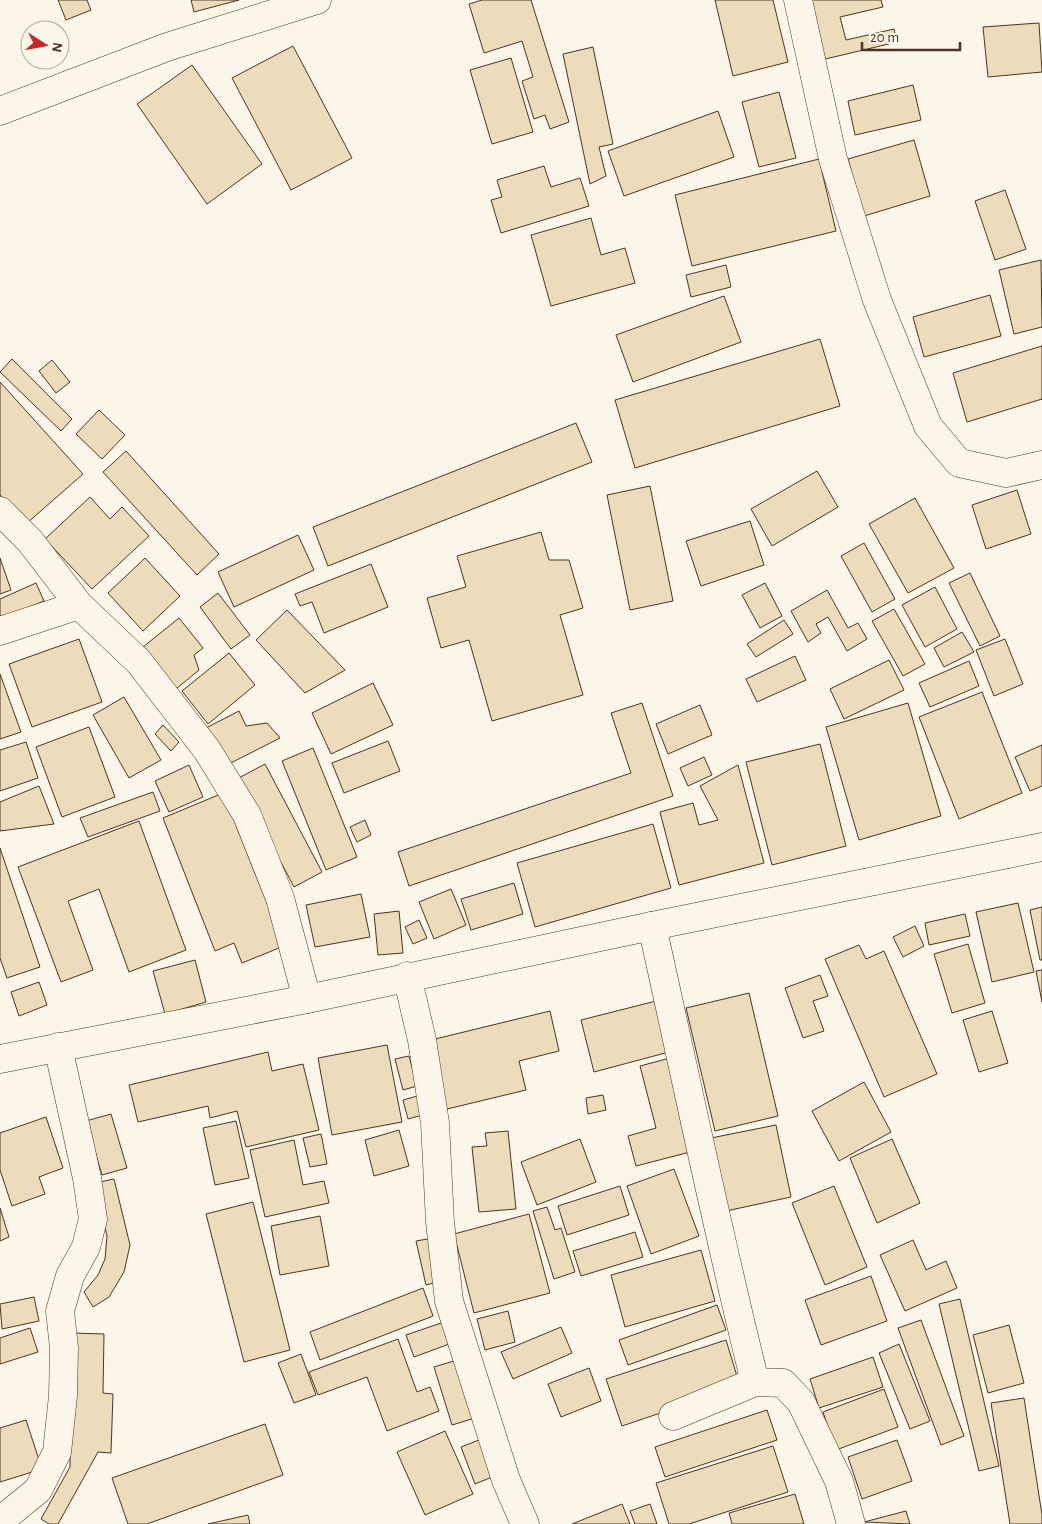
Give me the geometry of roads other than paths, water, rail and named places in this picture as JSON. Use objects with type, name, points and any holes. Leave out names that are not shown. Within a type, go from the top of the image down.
[{"type":"street","points":[[0,111],[167,47],[317,0]]},
{"type":"street","points":[[798,0],[833,159],[877,300],[928,426],[959,463],[1006,473],[1042,466]]},
{"type":"street","points":[[0,511],[30,541],[79,605],[139,662],[207,750],[247,815],[280,898],[307,999]]},
{"type":"street","points":[[0,631],[79,605]]},
{"type":"street","points":[[0,1059],[307,999],[407,976],[1042,847]]},
{"type":"street","points":[[652,926],[694,1110],[701,1158],[755,1382]]},
{"type":"street","points":[[407,976],[422,1040],[435,1123],[440,1222],[450,1301],[506,1480],[525,1524]]},
{"type":"street","points":[[0,1521],[38,1490],[58,1452],[63,1396],[64,1348],[60,1311],[70,1276],[86,1247],[93,1219],[88,1178],[58,1047]]},
{"type":"street","points":[[673,1416],[755,1382],[783,1383],[801,1402],[839,1481],[851,1524]]}]
